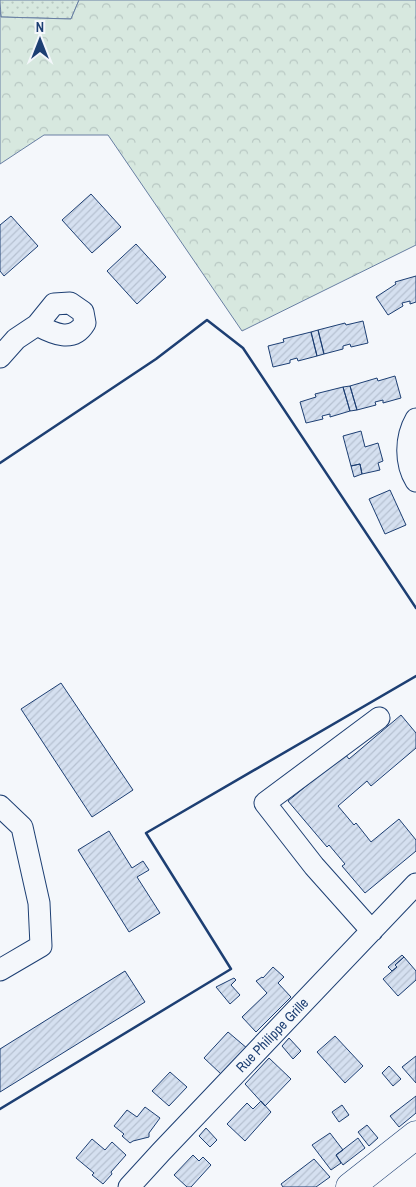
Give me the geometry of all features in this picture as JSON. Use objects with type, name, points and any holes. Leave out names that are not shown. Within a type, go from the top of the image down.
[{"type":"main road","points":[[350,1187],[416,1135]]},
{"type":"street","points":[[0,357],[16,339],[37,325]]},
{"type":"street","points":[[416,419],[411,428],[407,453],[412,476],[416,481]]},
{"type":"street","points":[[372,930],[314,866],[265,803],[379,718]]},
{"type":"street","points":[[0,806],[22,827],[39,903],[41,946],[0,970]]},
{"type":"street","name":"Rue Philippe Grille","points":[[129,1187],[416,884]]},
{"type":"green space","points":[[0,0],[79,0],[71,19],[1,17]]},
{"type":"green space","points":[[79,0],[416,0],[416,245],[242,331],[108,135],[44,135],[0,164],[0,10],[1,17],[71,19]]},
{"type":"building","points":[[91,194],[121,227],[92,253],[62,220]]},
{"type":"building","points":[[11,216],[38,246],[4,276],[0,271],[0,225]]},
{"type":"building","points":[[136,244],[166,277],[137,304],[107,271]]},
{"type":"building","points":[[416,276],[416,302],[410,304],[410,301],[402,303],[403,306],[388,315],[376,297],[396,284],[395,282]]},
{"type":"building","points":[[363,321],[368,343],[351,347],[350,344],[343,346],[343,349],[324,354],[318,330],[345,323],[346,325]]},
{"type":"building","points":[[318,330],[324,354],[317,356],[311,332]]},
{"type":"building","points":[[311,332],[317,356],[298,361],[297,358],[290,360],[290,363],[273,367],[268,346],[284,342],[283,339]]},
{"type":"building","points":[[395,376],[401,398],[383,403],[383,400],[375,402],[376,405],[357,410],[350,386],[377,378],[378,381]]},
{"type":"building","points":[[350,386],[357,410],[350,411],[343,387]]},
{"type":"building","points":[[343,387],[350,411],[330,417],[330,414],[322,416],[323,419],[306,423],[300,402],[316,397],[315,394]]},
{"type":"building","points":[[361,431],[365,447],[378,443],[383,461],[378,463],[380,470],[362,474],[360,464],[351,466],[343,436]]},
{"type":"building","points":[[360,464],[362,474],[354,477],[351,466]]},
{"type":"building","points":[[390,490],[406,525],[385,534],[369,499]]},
{"type":"building","points":[[61,683],[133,790],[92,817],[21,709]]},
{"type":"building","points":[[401,715],[416,733],[416,748],[371,786],[367,781],[338,806],[354,825],[356,823],[371,842],[399,819],[416,840],[416,851],[365,893],[342,866],[345,864],[329,845],[327,847],[288,801],[345,754],[349,759]]},
{"type":"building","points":[[109,831],[132,868],[143,861],[149,870],[137,877],[160,913],[129,932],[78,850]]},
{"type":"building","points":[[402,955],[404,957],[395,965],[397,967],[392,971],[388,967]]},
{"type":"building","points":[[404,957],[416,971],[416,980],[398,996],[383,979],[397,967],[395,965]]},
{"type":"building","points":[[273,967],[284,977],[278,983],[291,997],[256,1032],[242,1017],[267,993],[256,981],[263,978]]},
{"type":"building","points":[[125,971],[145,1002],[0,1092],[0,1049]]},
{"type":"building","points":[[234,978],[236,980],[231,985],[240,995],[230,1004],[216,987]]},
{"type":"building","points":[[228,1032],[248,1049],[221,1074],[204,1058]]},
{"type":"building","points":[[335,1036],[363,1066],[345,1083],[317,1052]]},
{"type":"building","points":[[289,1038],[301,1051],[293,1059],[282,1046]]},
{"type":"building","points":[[416,1056],[416,1083],[402,1067]]},
{"type":"building","points":[[269,1058],[291,1079],[265,1106],[245,1084]]},
{"type":"building","points":[[389,1066],[401,1079],[393,1086],[382,1073]]},
{"type":"building","points":[[170,1072],[187,1087],[169,1106],[152,1091]]},
{"type":"building","points":[[416,1096],[416,1113],[399,1127],[390,1116]]},
{"type":"building","points":[[261,1101],[271,1112],[245,1141],[227,1124],[247,1103],[253,1109]]},
{"type":"building","points":[[342,1105],[349,1115],[339,1122],[332,1112]]},
{"type":"building","points":[[145,1107],[160,1118],[149,1133],[149,1137],[130,1143],[122,1136],[124,1134],[114,1126],[127,1110],[137,1117]]},
{"type":"building","points":[[367,1125],[378,1138],[369,1146],[358,1132]]},
{"type":"building","points":[[206,1128],[217,1140],[210,1147],[199,1136]]},
{"type":"building","points":[[330,1133],[343,1150],[336,1155],[341,1163],[331,1170],[312,1145]]},
{"type":"building","points":[[358,1138],[365,1148],[343,1165],[336,1155]]},
{"type":"building","points":[[92,1139],[105,1150],[112,1142],[126,1155],[103,1184],[92,1175],[94,1173],[76,1158]]},
{"type":"building","points":[[193,1155],[199,1161],[203,1157],[211,1165],[191,1187],[187,1187],[174,1175]]},
{"type":"building","points":[[314,1159],[330,1177],[316,1187],[283,1187],[281,1184]]},
{"type":"wall","points":[[0,463],[156,359],[207,320],[243,348],[416,608]]},
{"type":"wall","points":[[0,1109],[231,969],[146,833],[416,676]]}]
